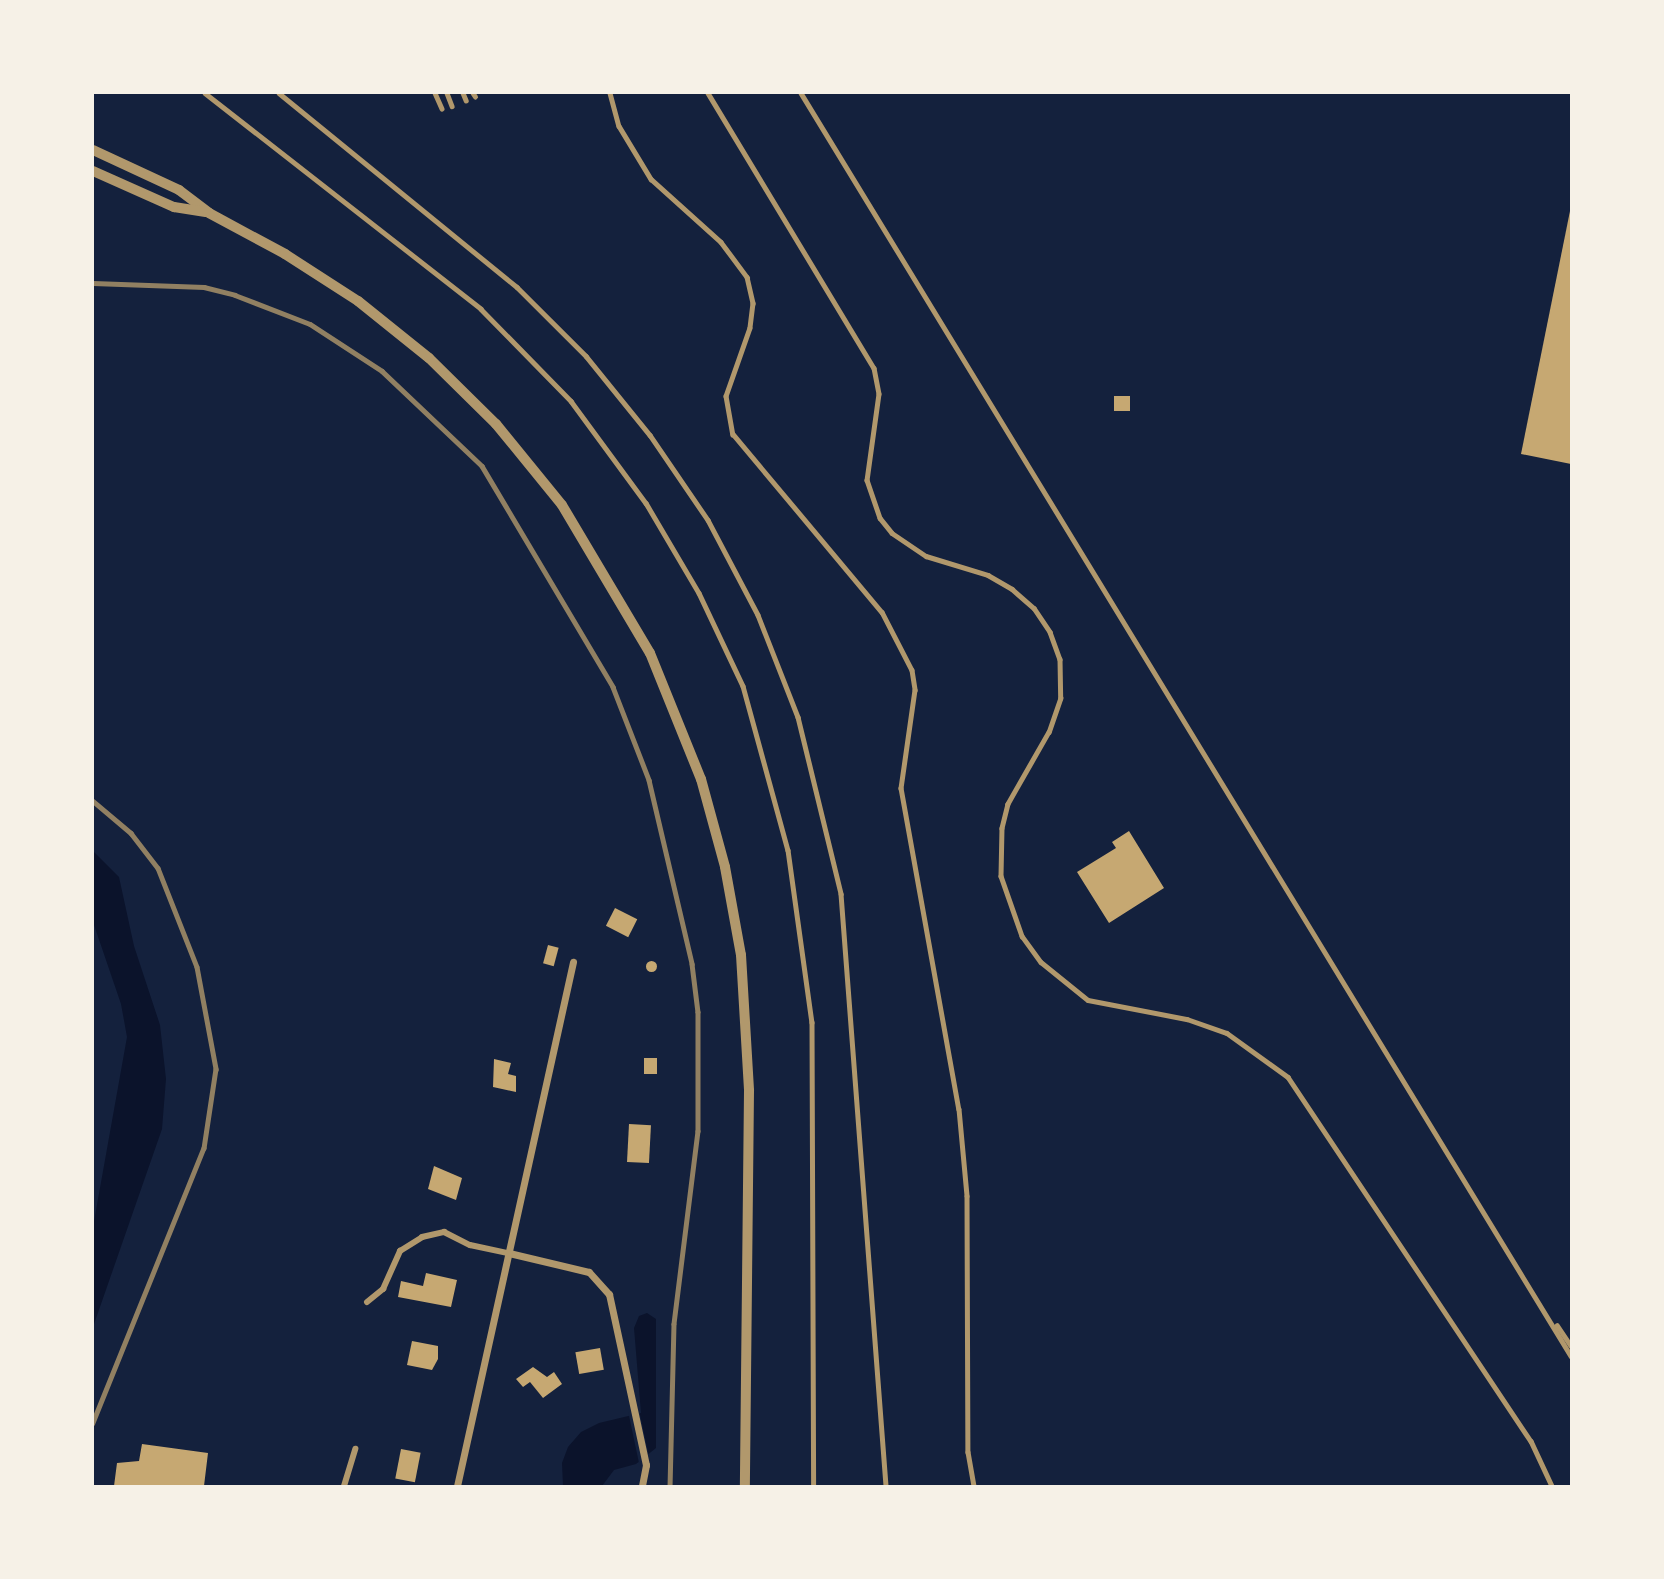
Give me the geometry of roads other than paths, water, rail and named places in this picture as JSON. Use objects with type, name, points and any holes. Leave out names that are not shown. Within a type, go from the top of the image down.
[{"type":"street","points":[[93,150],[179,190],[209,213],[285,254],[358,301],[429,358],[496,424],[589,546],[669,695],[714,824],[742,968],[749,1091],[745,1486]]},
{"type":"street","points":[[93,171],[174,207],[209,213]]},
{"type":"street","points":[[457,1486],[573,962]]},
{"type":"street","points":[[367,1302],[383,1289],[400,1251],[422,1237],[444,1232],[470,1245],[576,1267],[601,1282],[609,1294],[646,1465],[642,1486]]},
{"type":"street","points":[[344,1486],[355,1449]]},
{"type":"lane","points":[[205,93],[481,309],[571,401],[646,503],[699,593],[743,686],[788,850],[812,1022],[814,1486]]},
{"type":"lane","points":[[279,93],[517,287],[586,356],[650,435],[708,520],[758,615],[798,717],[841,894],[886,1486]]},
{"type":"lane","points":[[435,93],[442,110]]},
{"type":"lane","points":[[447,93],[452,106]]},
{"type":"lane","points":[[463,93],[466,100]]},
{"type":"lane","points":[[610,93],[619,126],[651,179],[721,242],[747,277],[753,303],[750,328],[726,396],[733,433],[882,612],[912,670],[915,690],[901,788],[959,1109],[967,1196],[968,1452],[974,1486]]},
{"type":"lane","points":[[708,93],[874,368],[879,394],[867,480],[880,518],[901,540],[926,556],[988,575],[1013,589],[1034,608],[1051,632],[1060,659],[1060,698],[1049,733],[1008,804],[1002,828],[1001,876],[1022,936],[1041,962],[1088,1000],[1187,1019],[1227,1033],[1266,1056],[1288,1077],[1531,1441],[1552,1486]]},
{"type":"lane","points":[[801,93],[1537,1295],[1571,1346]]},
{"type":"lane","points":[[1537,1295],[1571,1356]]},
{"type":"water","points":[[93,851],[119,877],[134,946],[160,1025],[166,1079],[162,1129],[93,1327],[93,1227],[127,1037],[121,1004],[93,922]]},
{"type":"water","points":[[647,1313],[656,1319],[656,1448],[636,1464],[614,1470],[602,1486],[563,1486],[562,1463],[568,1447],[581,1432],[599,1423],[641,1413],[634,1328],[639,1316]]},
{"type":"railway","points":[[93,283],[204,287],[235,295],[310,324],[382,371],[482,466],[613,687],[649,780],[692,964],[698,1012],[698,1131],[674,1324],[670,1486]]},
{"type":"railway","points":[[93,801],[131,833],[158,868],[197,967],[216,1069],[204,1148],[93,1423]]}]
